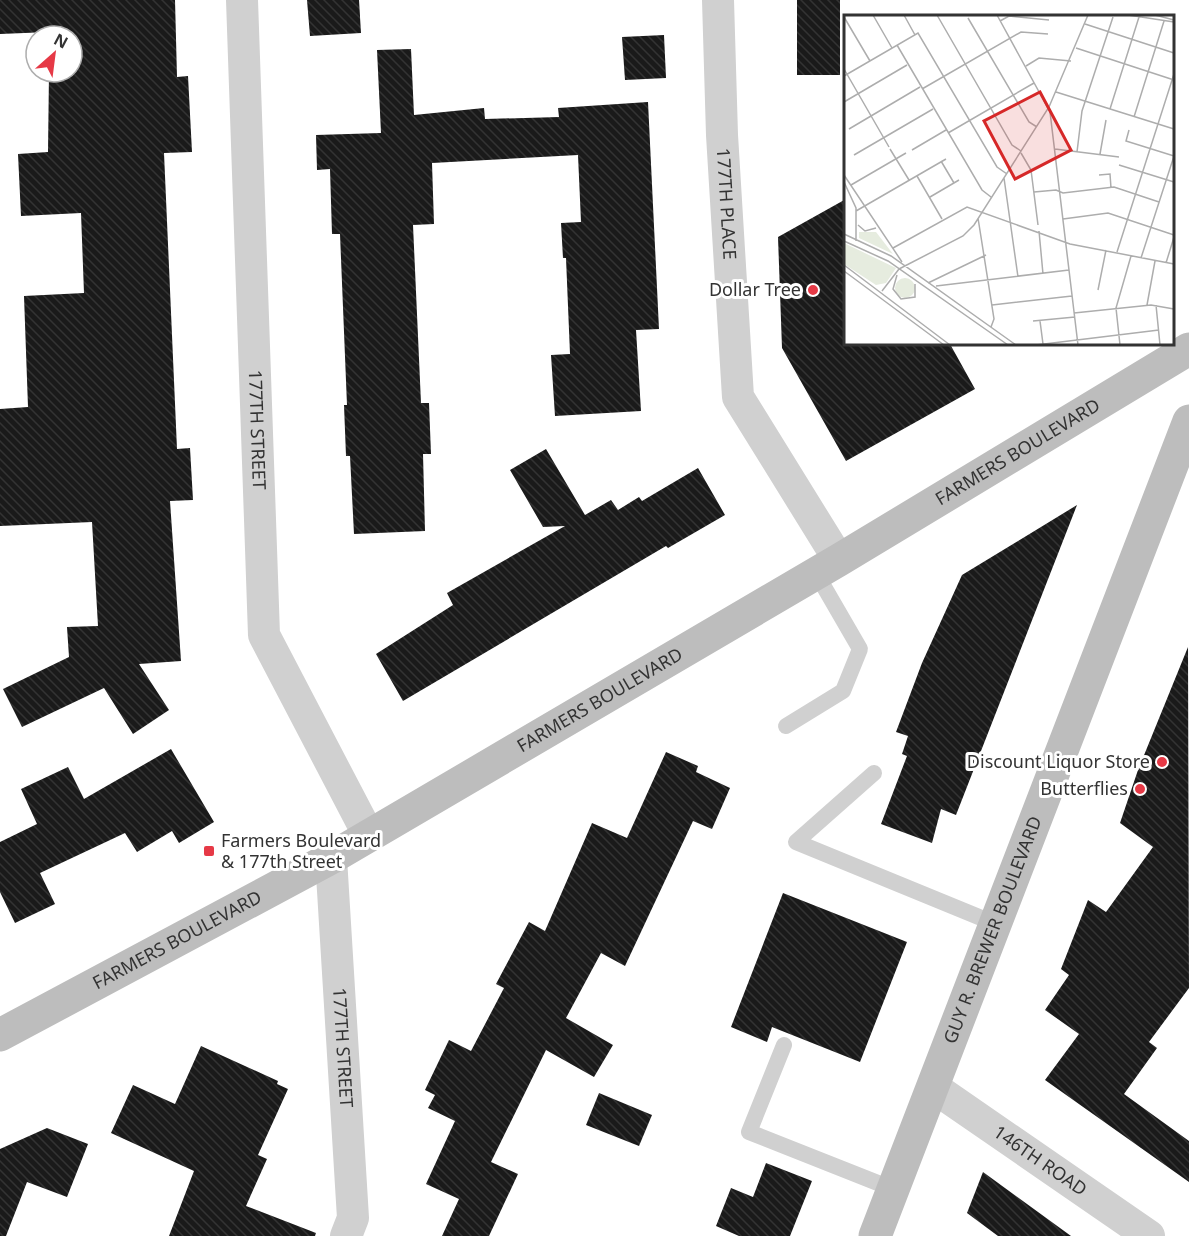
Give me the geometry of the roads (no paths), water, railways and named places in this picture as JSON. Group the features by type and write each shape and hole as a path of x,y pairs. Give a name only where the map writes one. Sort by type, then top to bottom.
{"main road":[{"name":"FARMERS BOULEVARD","path":"0,1035 331,858 368,834 827,566 1189,349"},
{"name":"GUY R. BREWER BOULEVARD","path":"874,1236 1189,421"}],"street":[{"name":"177TH STREET","path":"242,0 264,635 368,834"},
{"name":"177TH PLACE","path":"718,0 722,135 738,398 827,566"},
{"name":"177TH STREET","path":"331,858 353,1218 346,1236"},
{"name":"146TH ROAD","path":"933,1087 1149,1236"}],"lane":[{"path":"786,726 843,691 861,649 827,566"},
{"path":"874,773 796,842 996,924"},
{"path":"784,1045 748,1132 893,1190"}],"place":[{"name":"Dollar Tree","path":"813,290"},
{"name":"Discount Liquor Store","path":"1162,762"},
{"name":"Butterflies","path":"1140,789"},
{"name":"Farmers Boulevard & 177th Street","path":"209,851"}]}
